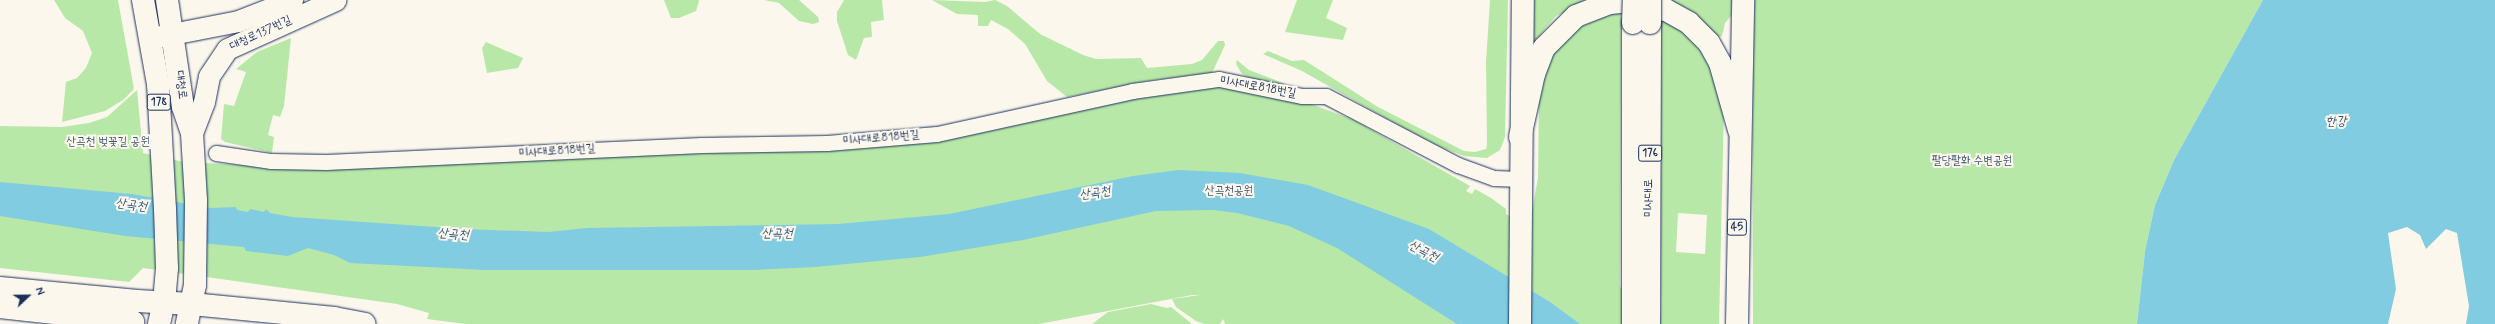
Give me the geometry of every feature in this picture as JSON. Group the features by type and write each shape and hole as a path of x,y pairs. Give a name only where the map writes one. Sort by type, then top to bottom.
{"main road":[{"name":"대청로","path":"143,0 158,84 166,268 164,302"},
{"name":"대청로","path":"167,0 183,107 192,133 195,264 189,314"},
{"name":"대청로137번길","path":"150,39 238,21 292,0"},
{"name":"대청로137번길","path":"192,133 204,102 209,76 227,49 335,0"},
{"path":"1520,137 1523,0"},
{"name":"미사대로","path":"1634,0 1642,23 1642,279 1649,324"},
{"name":"미사대로","path":"1642,23 1650,0"},
{"path":"1739,130 1743,0"},
{"name":"45","path":"1520,324 1520,137 1534,74 1544,48 1576,16 1610,3 1634,1 1666,10 1689,23 1708,43 1720,63 1739,130 1737,324"},
{"name":"미사대로","path":"1633,324 1642,279"},
{"path":"0,288 164,302 189,314 334,318 364,324"},
{"name":"178","path":"159,324 164,302"},
{"path":"0,307 133,322"}],"street":[{"name":"미사대로818번길","path":"216,153 271,161 326,162 702,145 827,143 937,134 1132,91 1218,79 1302,96 1326,96 1458,165 1494,178 1520,179"}],"green space":[{"path":"54,0 118,0 134,89 123,100 105,111 62,122 66,82 77,78 86,68 92,53 83,31 65,18"},
{"path":"664,0 699,1 696,11 679,18 671,18"},
{"path":"764,0 799,0 818,17 819,22 813,24 799,21 779,3"},
{"path":"844,0 882,0 884,20 871,22 872,37 864,38 856,60 848,55 837,21 837,12"},
{"path":"932,0 985,2 995,0 1007,6 1040,34 1083,55 1096,59 1141,58 1147,68 1192,64 1202,60 1218,41 1224,41 1225,45 1212,73 1154,80 1067,97 1047,81 1025,44 1008,29 991,20 988,26 978,26 978,15 957,14"},
{"path":"1297,0 1333,0 1326,18 1347,28 1343,40 1285,32"},
{"path":"1490,0 1508,0 1505,137 1500,150 1487,158 1464,156 1430,143 1302,71 1263,54 1268,51 1292,61 1304,60 1378,107 1464,151 1475,152 1486,149 1487,145 1486,62"},
{"path":"1530,0 1586,0 1556,16 1532,44"},
{"path":"1669,0 1732,0 1732,15 1725,23 1722,36 1718,37"},
{"name":"팔당팔화 수변공원","path":"1752,0 2263,0 2174,160 2155,205 2145,251 2137,324 1753,324"},
{"name":"산곡천공원","path":"1621,8 1620,287 1661,314 1660,14 1667,17 1708,54 1724,106 1719,324 1225,324 1223,319 1220,324 1204,324 1196,321 1176,307 1172,299 1200,295 1192,295 1039,324 466,324 427,319 429,313 397,304 143,268 129,282 0,268 0,126 62,127 89,123 107,117 137,90 143,153 184,162 268,166 846,149 927,141 1107,102 1229,85 1303,101 1354,120 1470,186 1466,191 1472,194 1475,189 1491,198 1506,209 1506,214 1529,227 1538,178 1539,90 1544,65 1568,30","holes":["1678,213 1707,215 1705,254 1676,252"]},
{"path":"291,38 284,106 280,117 273,115 268,135 274,137 272,153 225,142 221,139 224,104 234,106 246,72 236,69 257,52"},
{"path":"486,42 523,58 518,68 487,73 482,48"},
{"path":"1237,60 1249,70 1299,89 1253,80 1242,74 1236,64"},
{"path":"1151,304 1167,308 1171,307 1192,324 1092,324 1108,312"}],"water":[{"name":"한강","path":"2263,0 2495,0 2495,324 2466,324 2469,306 2457,233 2446,229 2426,249 2420,235 2407,227 2388,233 2396,289 2388,324 2137,324 2145,251 2155,205 2174,160"},
{"name":"산곡천","path":"1179,170 1240,173 1308,185 1429,229 1550,302 1580,324 1457,324 1337,248 1289,226 1237,213 1213,210 1156,211 1023,240 920,257 815,267 752,270 485,270 350,263 334,255 308,248 288,256 246,251 244,247 125,236 0,216 0,182 132,194 210,208 236,207 237,210 248,212 250,209 264,212 266,209 270,213 292,217 464,229 548,232 587,228 838,224 949,214 1133,176"}],"park label":[{"name":"산곡천 벚꽃길 공원","path":"108,143"}]}
